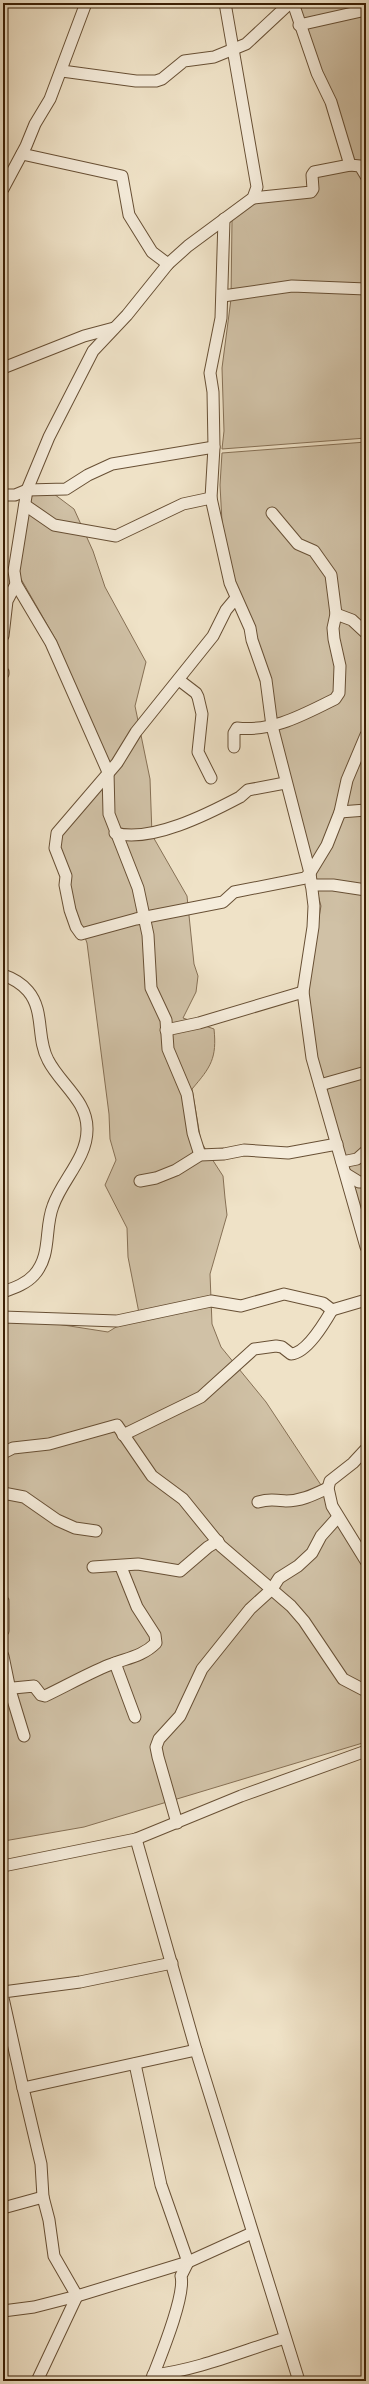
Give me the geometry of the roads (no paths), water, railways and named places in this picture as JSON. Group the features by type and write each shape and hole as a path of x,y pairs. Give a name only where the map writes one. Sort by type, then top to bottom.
{"street":[{"path":"3,189 22,154 62,71 86,3"},
{"path":"225,3 257,187 253,198"},
{"path":"62,71 136,81 156,81 162,79 184,61 214,57 233,50 252,40 291,3 331,102 350,165"},
{"path":"299,25 366,10"},
{"path":"22,154 122,176 129,215 152,252 168,264"},
{"path":"200,1155 193,1133 187,1094 168,1049 166,1020 151,988 145,918 138,888 115,833 109,814 108,772 51,643 16,584 14,571 27,490 49,437 93,351 168,264 253,198 310,192 313,189 312,175 314,172 350,165 360,166 366,176"},
{"path":"224,219 223,296 221,318 210,373 213,392 214,448 211,498 226,566 236,598 250,628 252,640 266,680 272,726 285,783 310,873 314,906 313,927 303,992 312,1058 366,1247"},
{"path":"223,296 292,286 366,289"},
{"path":"3,368 84,336 114,327"},
{"path":"3,495 15,495 27,490 66,489 88,475 112,464 214,448"},
{"path":"25,505 54,525 116,536 183,504 211,498"},
{"path":"234,747 234,733 237,728 248,729 272,726 288,721 337,696 340,666 333,628 336,614 334,584 326,565 314,551 298,544 272,513"},
{"path":"3,636 7,602 16,584"},
{"path":"236,598 226,610 213,636 136,732 117,763 55,837 55,848 66,876 65,885 70,910 76,927 81,934 145,918 223,902 234,892 297,879 310,873 327,845 340,812 347,780 364,751 366,735"},
{"path":"336,614 352,620 366,633"},
{"path":"179,680 196,693 198,697 202,714 198,752 211,778"},
{"path":"115,833 128,837 180,826 240,797 248,790 285,783"},
{"path":"340,812 366,810"},
{"path":"311,885 333,885 366,890"},
{"path":"3,975 11,978 28,992 39,1012 41,1037 47,1058 56,1074 73,1093 84,1111 88,1129 86,1146 58,1192 50,1214 44,1259 34,1275 20,1286 3,1292"},
{"path":"166,1030 303,992"},
{"path":"320,1085 366,1072"},
{"path":"140,1180 156,1178 176,1170 200,1155 224,1154 244,1150 288,1153 337,1144"},
{"path":"342,1162 357,1159 366,1151"},
{"path":"346,1174 360,1182 366,1182"},
{"path":"3,1318 117,1321 194,1303 211,1301 241,1306 284,1294 323,1303 332,1310"},
{"path":"123,1435 201,1397 221,1382 233,1366 254,1349 276,1346 282,1347 292,1354 299,1351 320,1329 332,1310 366,1300"},
{"path":"3,1453 13,1448 49,1444 117,1425 152,1476 183,1499 218,1541 304,1620 343,1679 366,1692"},
{"path":"366,1449 353,1463 330,1481 328,1488 328,1495 338,1517 366,1561"},
{"path":"258,1502 268,1499 286,1501 304,1498 328,1488"},
{"path":"3,1493 24,1498 57,1520 75,1528 96,1531"},
{"path":"177,1823 156,1747 159,1739 180,1716 202,1670 250,1609 272,1589 279,1578 298,1566 312,1553 321,1536 338,1517"},
{"path":"93,1568 120,1567 138,1564 180,1571 218,1541"},
{"path":"7,1690 34,1686 41,1695 44,1696 115,1663 143,1653 156,1643 152,1628 137,1607 120,1567"},
{"path":"3,1601 3,1631"},
{"path":"3,1656 7,1690 24,1736"},
{"path":"115,1663 135,1717"},
{"path":"3,1866 136,1839 241,1796 366,1751"},
{"path":"136,1839 196,2050 299,2381"},
{"path":"3,1992 80,1982 172,1963"},
{"path":"3,1998 41,2164 43,2197 49,2220 54,2256 77,2296"},
{"path":"23,2088 196,2050"},
{"path":"135,2064 161,2185 188,2262 181,2276 182,2290 152,2378"},
{"path":"3,2208 43,2197"},
{"path":"3,2311 34,2307 77,2296 188,2262 252,2233"},
{"path":"37,2381 77,2296"},
{"path":"152,2378 203,2364 285,2338"}]}
